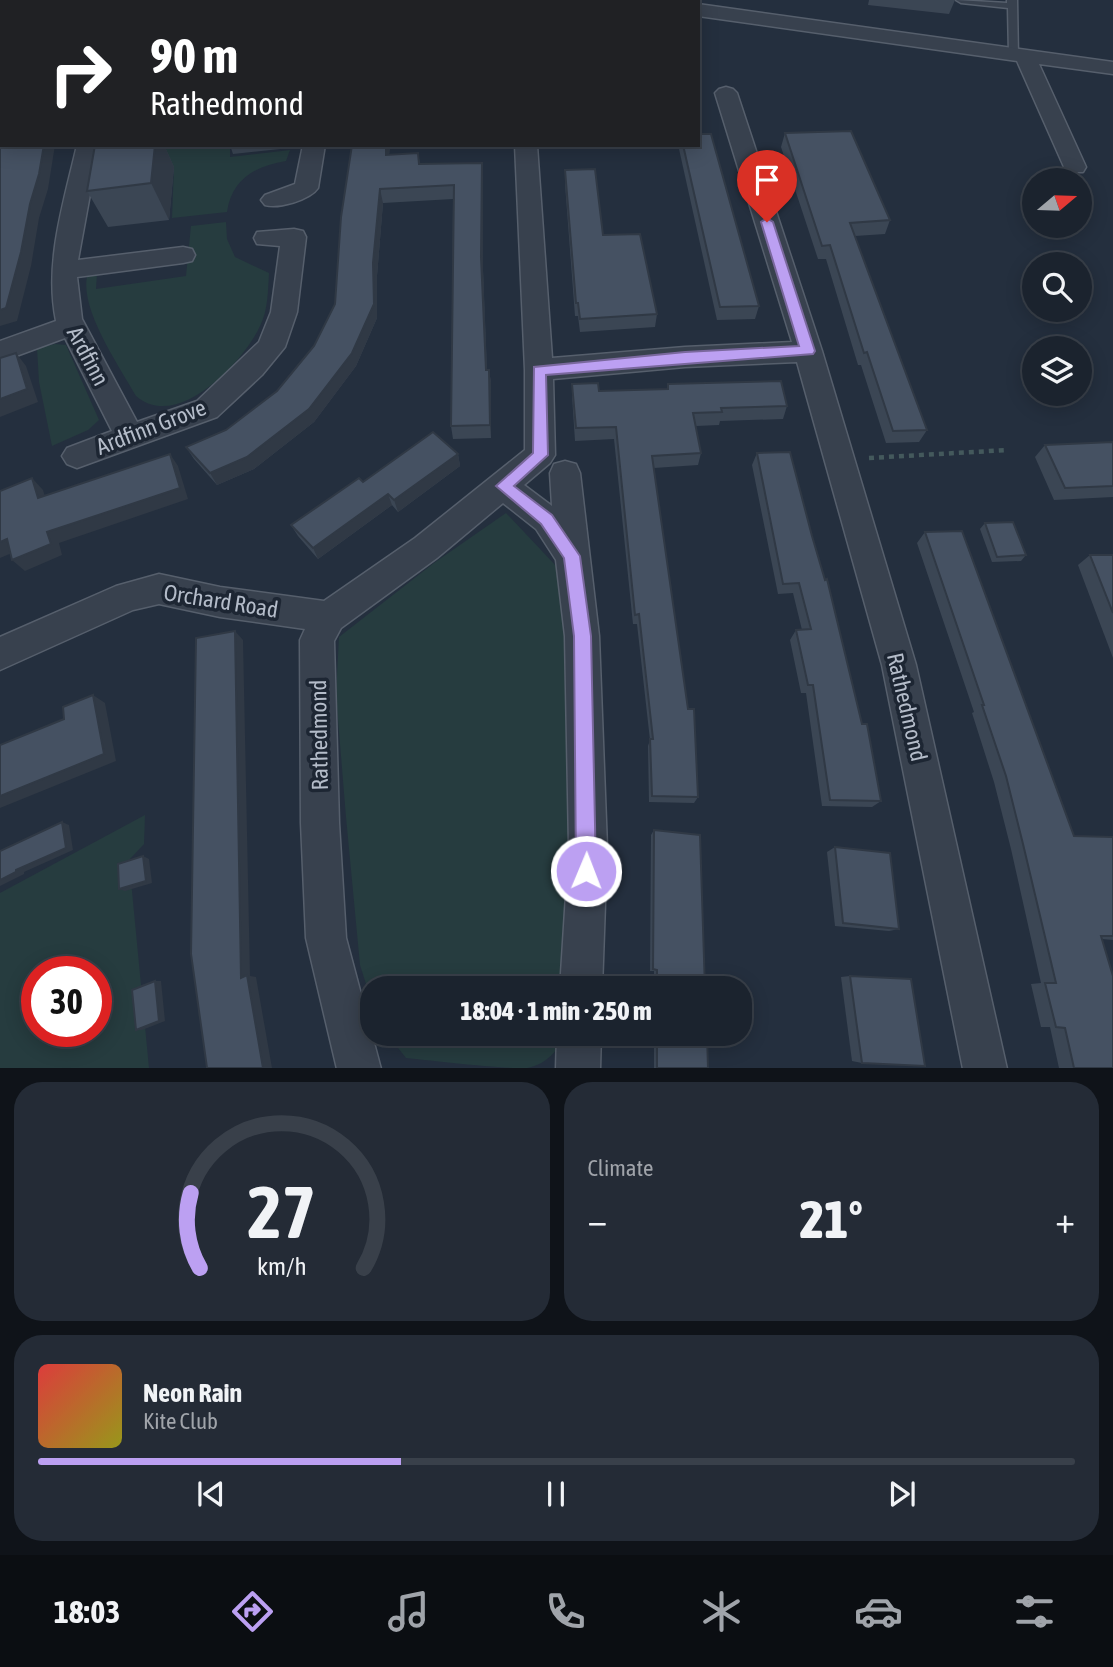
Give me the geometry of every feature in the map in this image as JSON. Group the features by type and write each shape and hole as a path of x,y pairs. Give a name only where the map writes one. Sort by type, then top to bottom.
{"street":[{"path":"700,10 1113,68"},
{"path":"1020,56 1075,167"},
{"name":"Rathedmond","path":"726,93 808,351 899,665 985,1068"},
{"name":"Ardfinn","path":"88,147 66,270 64,304 72,325 130,437"},
{"path":"273,200 306,188 314,147"},
{"path":"330,617 426,548 540,455 539,370 526,147"},
{"name":"Ardfinn Grove","path":"77,456 207,409 271,347 284,312 294,237 266,238"},
{"path":"66,270 183,255"},
{"path":"0,352 72,325"},
{"path":"539,370 685,357 808,351"},
{"path":"565,473 582,636 587,834 582,976"},
{"path":"503,486 547,520 572,556"},
{"name":"Orchard Road","path":"0,654 128,596 159,589 220,602 330,617"},
{"name":"Rathedmond","path":"330,617 317,640 320,823 326,938 359,1068"},
{"path":"578,1068 579,1046"}],"lane":[{"path":"961,0 1012,3 1020,56"}],"path":[{"path":"839,460 1007,450"}],"green space":[{"path":"164,147 230,147 230,157 290,150 286,161 264,166 247,176 234,191 227,212 172,218 174,167"},
{"path":"226,222 227,239 235,257 269,273 263,320 239,358 207,388 189,399 170,405 152,405 136,396 102,336 89,302 86,287 88,273 97,273 96,289 186,276 191,226"},
{"path":"55,344 66,345 99,420 88,430 52,446 39,382 37,348"},
{"path":"506,513 557,567 565,595 572,856 568,976 363,976 360,965 336,695 339,637 434,563"},
{"path":"145,815 144,844 129,860 149,1068 0,1068 0,893"},
{"path":"396,1046 560,1046 540,1064 527,1068 406,1058"}],"building":[{"path":"851,131 890,220 850,223 927,430 893,431 867,352 864,353 830,245 822,246 785,133"},
{"path":"700,134 711,134 759,306 720,307 683,147 700,147"},
{"path":"44,147 21,252 6,308 0,310 0,148"},
{"path":"95,147 155,147 151,183 87,191"},
{"path":"352,147 386,147 386,155 418,153 419,164 482,163 481,257 490,425 451,426 454,185 380,189 373,263 374,304 352,353 309,409 247,457 210,473 186,447 226,430 277,391 314,346 335,304 341,217"},
{"path":"595,169 603,235 640,234 657,314 580,319 576,303 565,170"},
{"path":"16,353 27,389 0,399 0,358"},
{"path":"781,381 787,406 721,408 722,412 693,413 701,453 652,456 688,709 694,709 698,797 652,796 650,739 653,739 639,614 635,615 616,427 576,428 572,384 598,383 599,391 668,389 668,384"},
{"path":"433,432 458,454 394,500 388,494 313,548 291,525 359,478 363,482"},
{"path":"1113,442 1113,486 1065,488 1045,445"},
{"path":"790,452 812,536 825,580 827,579 862,724 867,724 881,801 830,800 813,685 808,685 796,630 811,629 799,583 783,584 757,453"},
{"path":"170,454 180,488 47,532 51,544 12,560 7,539 0,542 0,491 32,478 38,498"},
{"path":"1013,522 1026,555 997,557 985,523"},
{"path":"962,531 1074,836 1113,837 1113,936 1101,936 1113,976 1113,1068 1074,1068 1065,1028 1056,1027 1045,983 1056,983 1006,776 925,532"},
{"path":"1090,555 1113,555 1113,613"},
{"path":"235,631 241,978 247,975 263,1068 207,1068 191,954 196,638"},
{"path":"93,695 104,754 0,796 0,745 64,719 63,707"},
{"path":"62,822 66,848 0,880 0,851"},
{"path":"654,830 700,835 705,976 657,976 657,970 653,969"},
{"path":"835,847 890,853 899,929 843,923"},
{"path":"143,856 146,881 119,889 118,864"},
{"path":"850,976 911,979 925,1066 862,1063"},
{"path":"155,981 159,1021 136,1030 132,990"},
{"path":"657,1046 707,1046 708,1068 657,1068"}],"route":[{"path":"586,871 582,636 572,556 547,520 503,486 540,455 539,370 685,357 808,351 767,222"}]}
